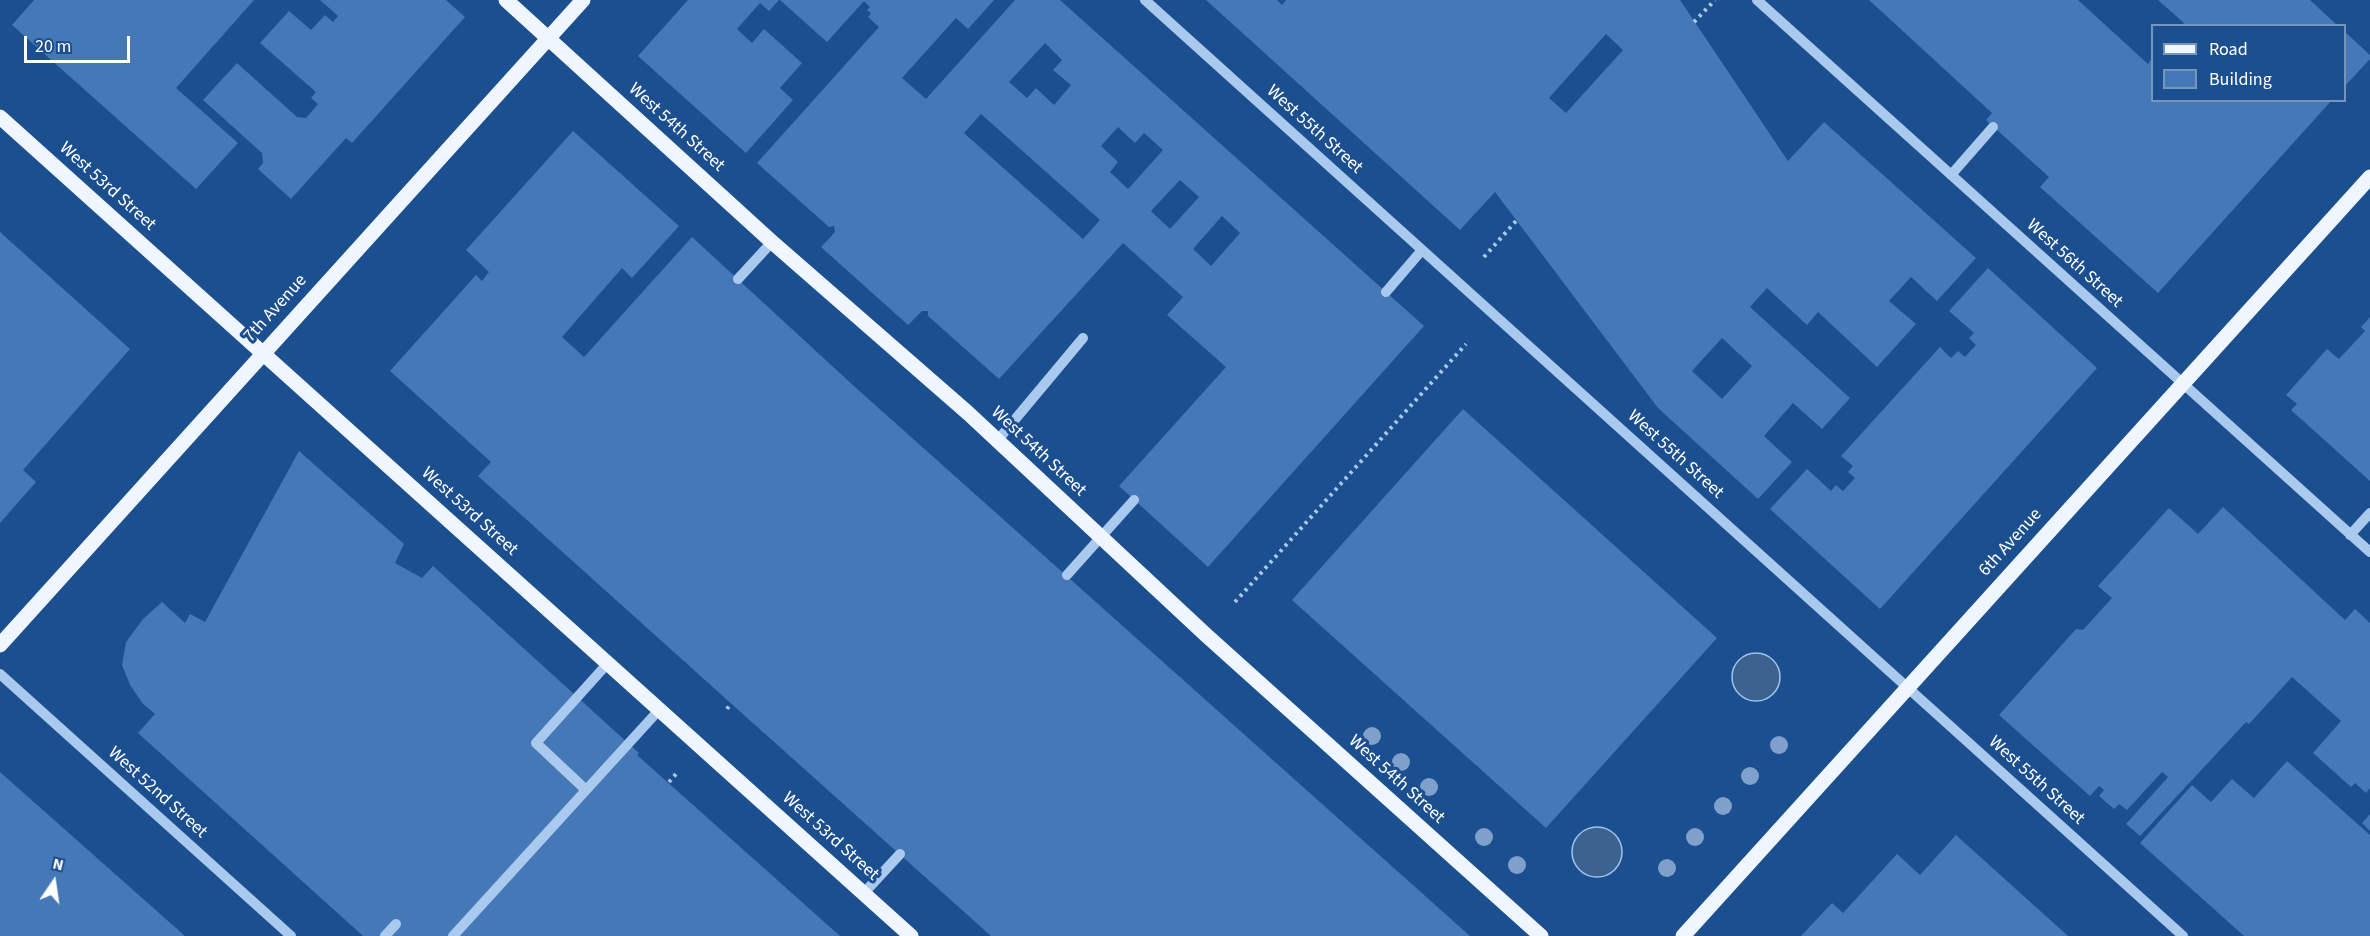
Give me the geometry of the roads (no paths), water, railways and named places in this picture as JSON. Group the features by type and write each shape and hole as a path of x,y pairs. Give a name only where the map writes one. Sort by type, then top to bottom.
{"main road":[{"name":"West 54th Street","path":"506,0 772,242 997,441 1540,936"},
{"name":"7th Avenue","path":"0,645 583,0"},
{"name":"West 53rd Street","path":"0,117 911,936"},
{"name":"6th Avenue","path":"1683,936 2370,177"}],"street":[{"name":"West 55th Street","path":"1145,0 2182,936"},
{"name":"West 56th Street","path":"1757,0 2370,552"},
{"path":"1950,175 1993,127"},
{"path":"738,279 772,242"},
{"path":"1386,292 1422,250"},
{"path":"997,441 1083,338"},
{"path":"1067,575 1134,500"},
{"path":"2350,535 2370,513"},
{"path":"586,790 536,743 608,663"},
{"name":"West 52nd Street","path":"0,674 291,936"},
{"path":"453,936 659,710"},
{"path":"863,894 900,854"},
{"path":"385,936 396,924"}],"water":[{"path":"1751,653 1761,653 1773,660 1780,672 1780,682 1773,694 1761,701 1751,701 1736,690 1732,682 1732,672 1743,657"},
{"path":"1597,827 1611,831 1618,838 1622,852 1618,866 1611,873 1597,877 1583,873 1576,866 1572,852 1576,838 1583,831"}]}
